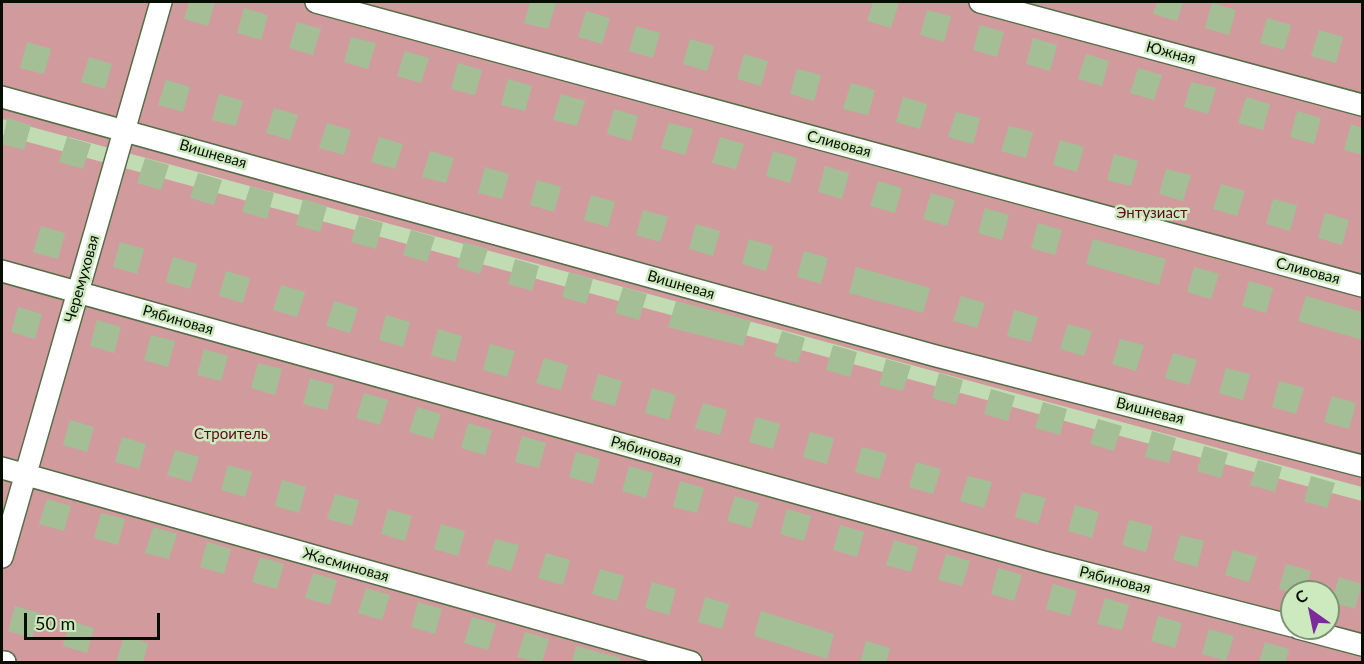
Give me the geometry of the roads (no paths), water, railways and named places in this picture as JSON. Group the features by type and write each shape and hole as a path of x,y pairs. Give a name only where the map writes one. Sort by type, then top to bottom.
{"street":[{"name":"Черемуховая","path":"2,556 161,2"},
{"name":"Сливовая","path":"316,2 1362,286"},
{"name":"Южная","path":"980,2 1362,105"},
{"name":"Вишневая","path":"2,96 936,356 1362,466"},
{"name":"Рябиновая","path":"2,271 1044,562 1280,623"},
{"name":"Жасминовая","path":"2,468 691,663"},
{"path":"1340,639 1362,645"}],"park label":[{"name":"Энтузиаст","path":"1152,213"},
{"name":"Строитель","path":"231,434"}]}
